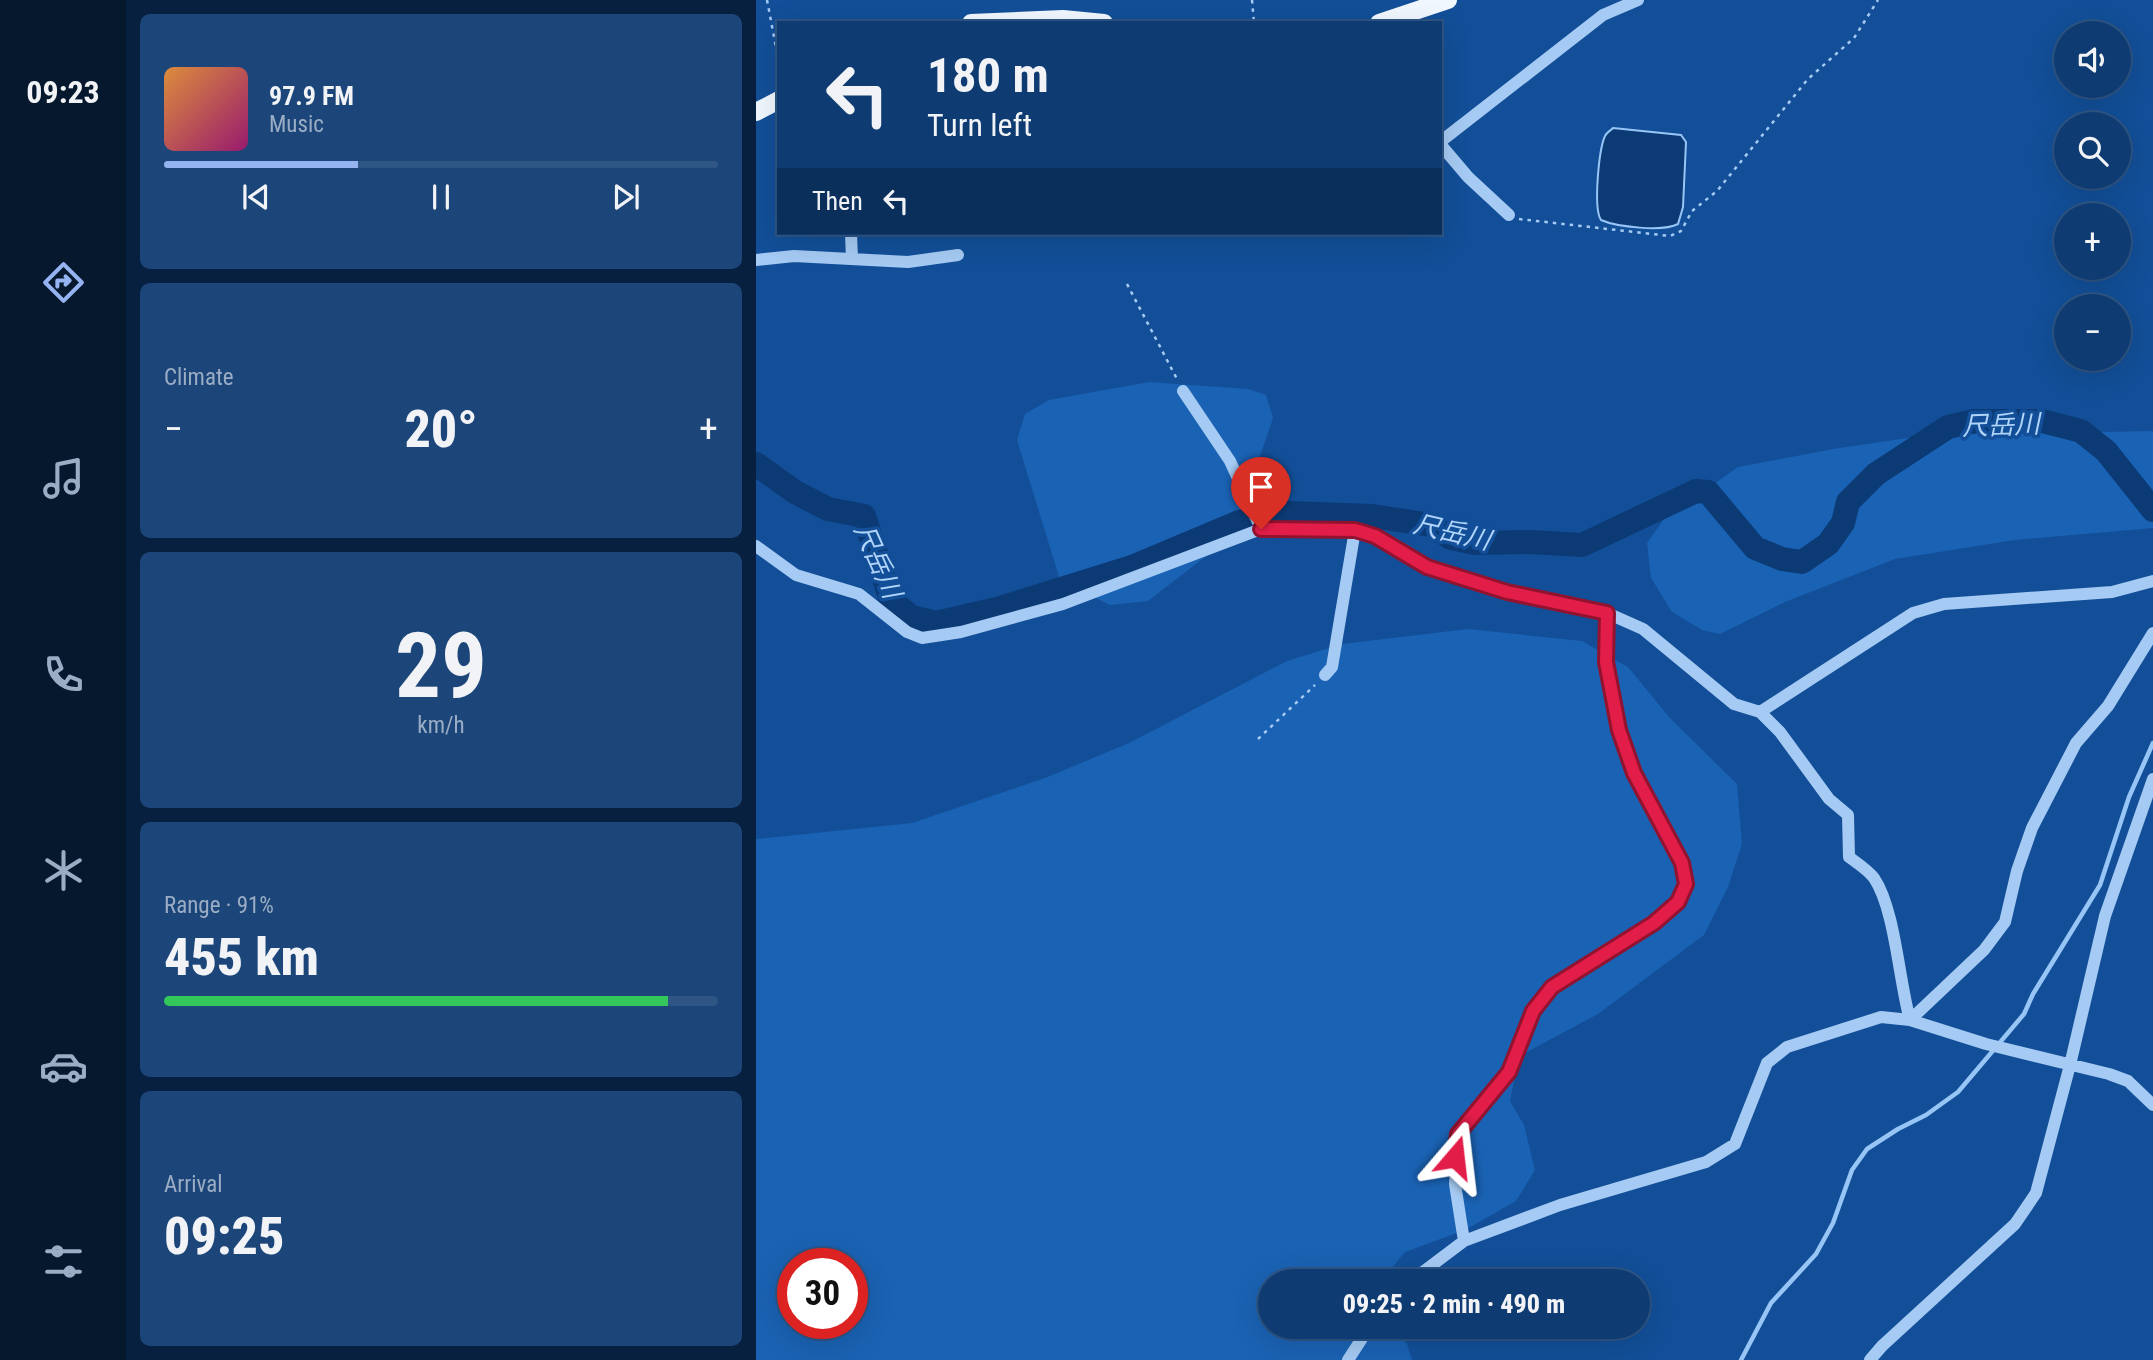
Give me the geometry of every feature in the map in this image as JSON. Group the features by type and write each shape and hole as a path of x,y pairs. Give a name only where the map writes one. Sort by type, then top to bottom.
{"main road":[{"path":"1392,21 1411,18 1448,0"},
{"path":"1017,21 1084,21"},
{"path":"756,112 777,101"}],"street":[{"path":"1442,141 1603,15 1638,0"},
{"path":"1442,145 1468,177 1509,215"},
{"path":"851,235 852,259"},
{"path":"756,260 793,256 908,262 958,255"},
{"path":"1186,394 1230,461 1261,529"},
{"path":"756,547 796,575 859,594 907,632 922,638 961,632 1063,604 1261,529 1355,530 1375,536 1427,567 1507,592 1607,613 1643,629 1734,704 1759,712 1780,732 1829,799 1849,815 1849,856 1873,876 1886,904 1910,1020"},
{"path":"1329,671 1355,530"},
{"path":"1759,712 1913,613 1944,604 2112,592 2153,580"},
{"path":"1464,1241 1455,1184 1458,1134 1509,1072 1533,1011 1552,987 1654,923 1678,902 1686,884 1682,863 1634,773 1619,730 1606,662 1607,613"},
{"path":"1910,1020 1984,950 2005,922 2017,871 2032,828 2076,743 2108,706 2153,633"},
{"path":"1870,1360 2015,1224 2036,1193 2105,916 2153,779"},
{"path":"1427,1269 1464,1241 1560,1205 1706,1162 1735,1144 1767,1063 1787,1047 1881,1017 1910,1020 1986,1044 2128,1081 2153,1105"},
{"path":"1348,1360 1362,1339"}],"path":[{"path":"767,0 777,52"},
{"path":"1252,0 1254,21"},
{"path":"1509,215 1528,221 1562,222 1670,236 1681,231 1692,211 1717,191 1808,79 1854,38 1878,0"},
{"path":"1127,284 1186,394"},
{"path":"1258,739 1329,671"}],"shaded area":[{"path":"1613,128 1681,135 1686,142 1683,207 1678,224 1662,228 1640,228 1601,220 1597,204 1599,165 1605,136"},
{"path":"1149,382 1248,389 1266,395 1273,418 1243,507 1214,550 1148,601 1110,605 1060,580 1017,440 1025,414 1049,400"},
{"path":"2153,431 2153,528 2015,540 1895,559 1785,602 1720,634 1702,630 1672,612 1651,578 1647,543 1664,519 1738,467 1928,435"},
{"path":"1468,629 1582,641 1628,667 1669,717 1737,784 1742,844 1728,887 1704,935 1598,1014 1523,1054 1510,1101 1524,1125 1535,1170 1516,1201 1465,1230 1405,1252 1391,1269 1258,1269 1258,1339 1403,1339 1412,1360 756,1360 756,839 912,823 1045,778 1129,743 1287,661 1342,644"}],"waterway":[{"name":"尺岳川","path":"756,464 795,492 828,509 864,516 891,600 911,617 936,623 997,609 1132,567 1239,522 1287,513 1372,516 1431,525 1451,538 1475,543 1582,545 1696,491 1708,492 1755,548 1782,559 1802,562 1828,544 1843,523 1848,502 1876,474 1948,427 1974,421 2042,421 2081,431 2106,451 2153,510"},
{"path":"1741,1360 1771,1303 1816,1254 1833,1223 1852,1170 1867,1149 1926,1115 1958,1092 2024,1014 2033,994 2100,885 2129,797 2153,743"}],"route":[{"path":"1261,529 1355,530 1375,536 1427,567 1507,592 1607,613 1606,662 1619,730 1634,773 1682,863 1686,884 1678,902 1654,923 1552,987 1533,1011 1509,1072 1458,1134 1455,1157"}]}
